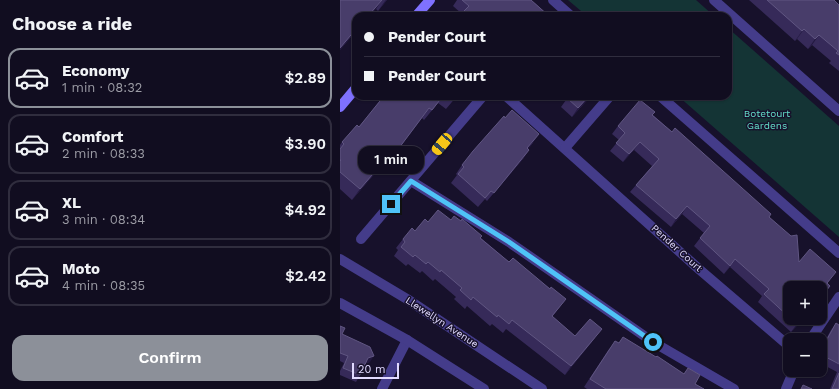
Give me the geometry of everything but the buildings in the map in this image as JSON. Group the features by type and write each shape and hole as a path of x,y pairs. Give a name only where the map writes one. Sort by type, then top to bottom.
{"main road":[{"path":"420,12 430,0"},
{"path":"340,107 352,93"}],"street":[{"path":"554,0 567,12"},
{"path":"714,0 727,12"},
{"path":"732,16 839,112"},
{"path":"361,239 480,100"},
{"name":"Pender Court","path":"511,100 700,270 783,341"},
{"path":"565,148 607,100"},
{"path":"665,100 839,253"},
{"path":"411,181 509,242 653,342 734,389"},
{"name":"Llewellyn Avenue","path":"340,259 407,299 542,389"},
{"path":"815,333 839,296"},
{"path":"340,303 407,340 484,389"},
{"path":"382,389 407,340"},
{"path":"786,389 791,377"}],"green space":[{"path":"568,0 696,0 710,12 582,12"},
{"name":"Botetourt Gardens","path":"732,32 839,126 839,237 683,100 732,100"}],"route":[{"path":"391,204 411,181 509,242 653,342"}]}
